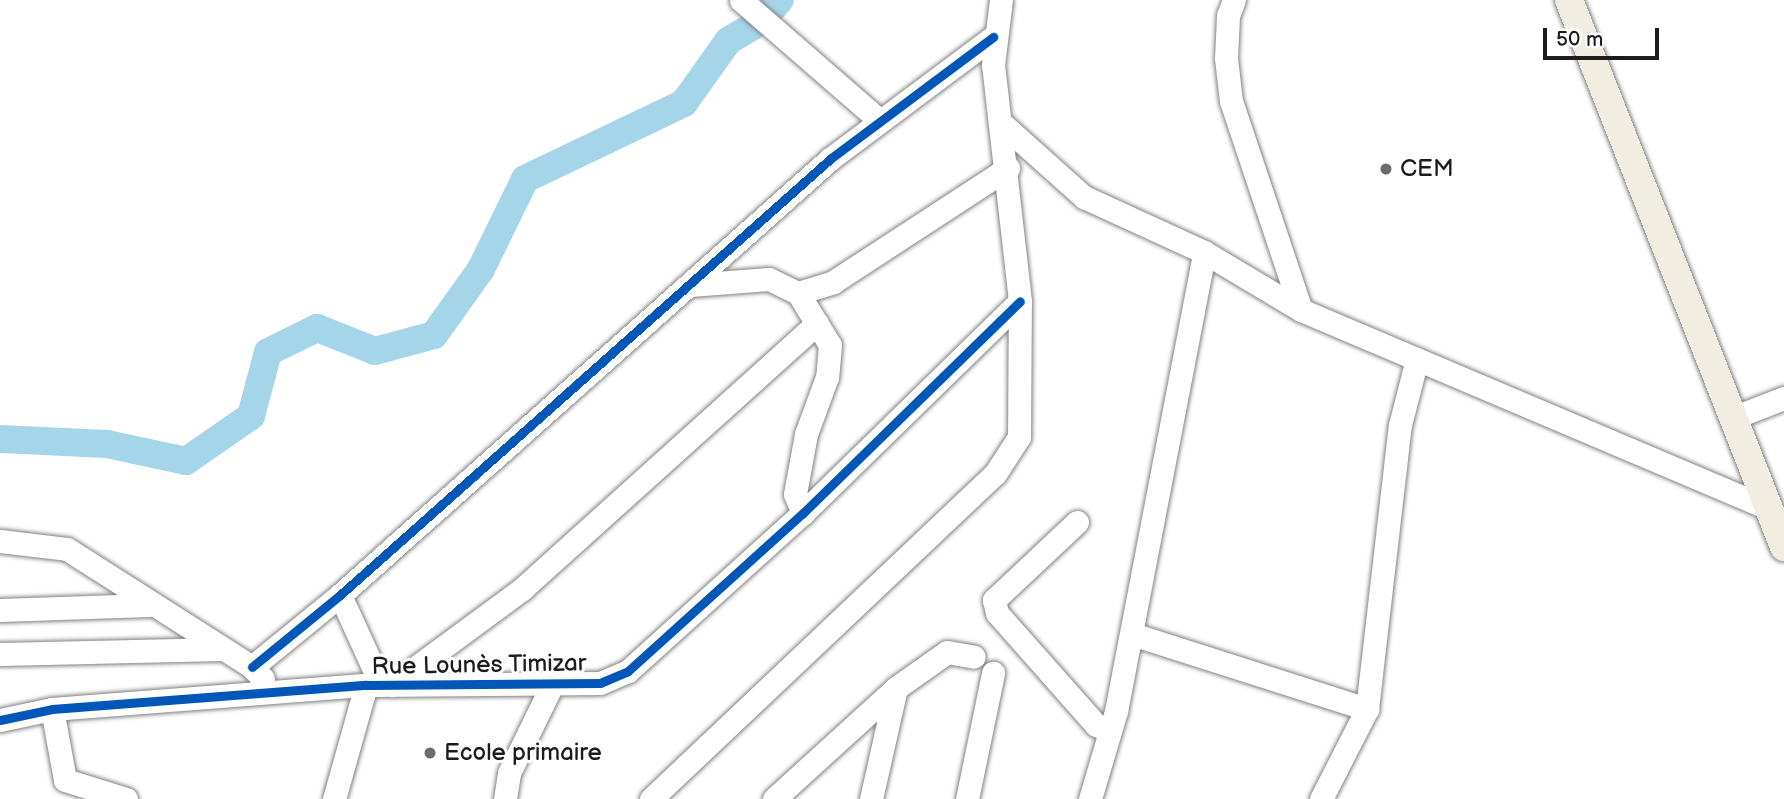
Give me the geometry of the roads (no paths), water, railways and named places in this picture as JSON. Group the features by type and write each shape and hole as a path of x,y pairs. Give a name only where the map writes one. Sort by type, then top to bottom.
{"main road":[{"path":"1569,0 1784,547"}],"street":[{"path":"741,0 879,120"},
{"path":"651,799 995,474 1019,437 1020,301 1008,168 999,122 993,37 1000,0"},
{"path":"1234,0 1228,16 1226,58 1231,101 1301,310"},
{"path":"253,667 340,595 523,428 879,120 993,37"},
{"path":"999,122 1084,197 1203,252 1301,310 1768,508"},
{"path":"798,293 833,282 1008,168"},
{"path":"1090,799 1110,731 1132,634 1203,252"},
{"path":"690,285 769,279 798,293 830,345 827,377 806,434 795,494 803,513"},
{"name":"Rue Lounès Timizar","path":"0,720 52,709 274,691 380,685 551,687 600,683 628,671 803,513 1020,301"},
{"path":"334,799 380,685 522,589 817,323"},
{"path":"1321,799 1367,709 1400,425 1418,359"},
{"path":"1735,417 1784,398"},
{"path":"1077,522 995,600 997,613 1096,725 1110,731"},
{"path":"0,541 67,549 149,605 253,667 274,691"},
{"path":"340,595 380,685"},
{"path":"0,610 149,605"},
{"path":"1132,634 1367,709"},
{"path":"0,654 223,649"},
{"path":"774,799 896,688 947,652 974,657"},
{"path":"967,799 993,673"},
{"path":"505,799 509,773 551,687"},
{"path":"871,799 896,688"},
{"path":"52,709 65,780 126,799"}],"waterway":[{"path":"0,439 107,444 186,461 251,416 268,352 317,328 375,351 434,335 481,269 525,179 684,103 728,41 761,21 780,0"}],"place":[{"name":"CEM","path":"1386,169"},
{"name":"Ecole primaire","path":"430,753"}]}
